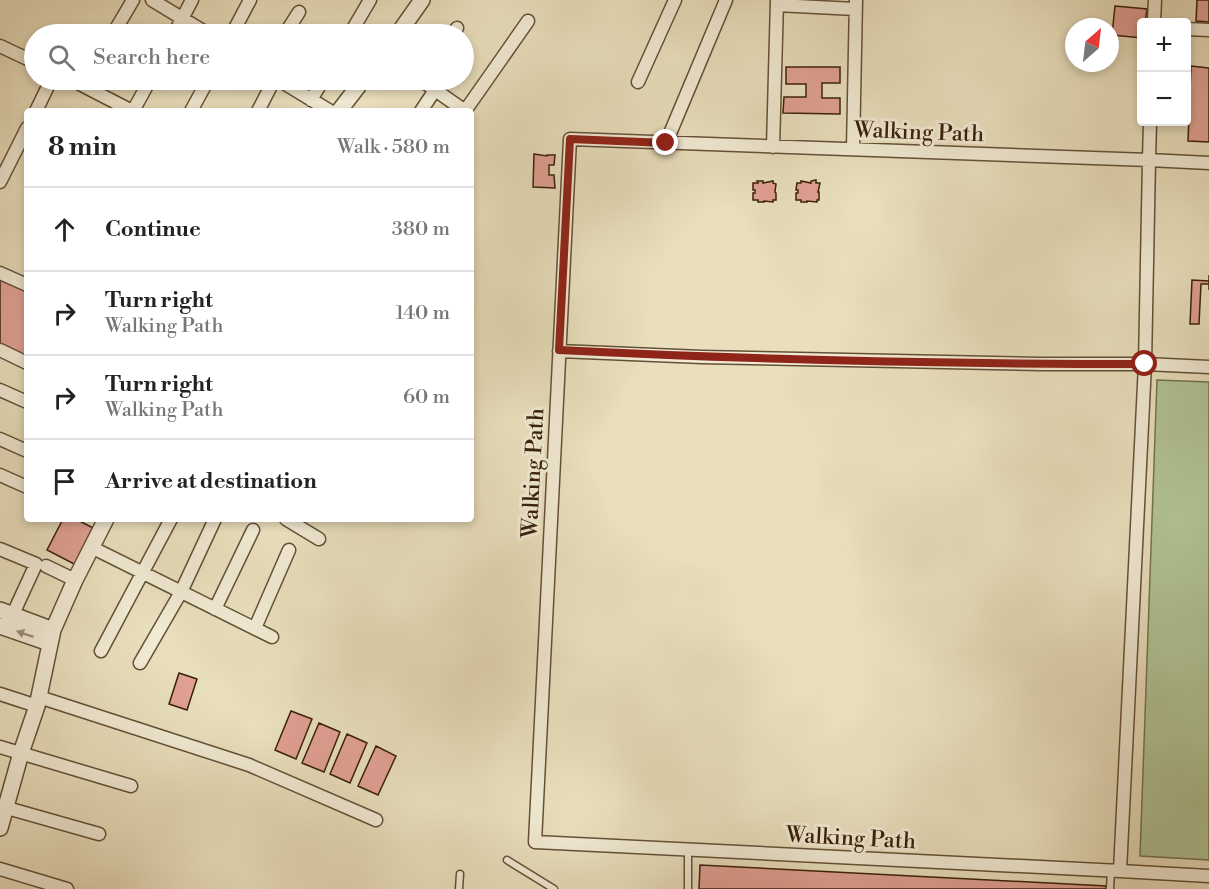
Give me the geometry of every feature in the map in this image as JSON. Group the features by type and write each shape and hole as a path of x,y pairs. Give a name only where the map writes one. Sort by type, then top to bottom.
{"street":[{"path":"119,24 133,0"},
{"path":"152,0 192,24"},
{"path":"179,24 192,0"},
{"path":"237,24 250,0"},
{"path":"356,24 370,0"},
{"path":"405,24 422,0"},
{"path":"638,82 675,0"},
{"path":"666,143 726,0"},
{"path":"1154,18 1155,0"},
{"path":"773,147 777,2 856,4 853,149"},
{"path":"291,24 298,12"},
{"path":"467,108 528,21"},
{"path":"1191,29 1209,30"},
{"path":"0,46 24,57"},
{"path":"37,108 46,90"},
{"path":"96,90 125,108"},
{"path":"129,108 143,90"},
{"path":"193,108 202,90"},
{"path":"260,108 271,90"},
{"path":"294,90 325,108"},
{"path":"311,100 317,90"},
{"path":"341,108 355,90"},
{"path":"423,108 435,90 461,108"},
{"path":"1115,871 1145,364 1150,126"},
{"path":"0,182 24,134"},
{"name":"Walking Path","path":"1209,164 570,139 535,842 1209,876"},
{"path":"0,273 24,284"},
{"path":"0,350 24,358"},
{"path":"559,350 702,357 1209,367"},
{"path":"0,390 24,401"},
{"path":"0,439 24,450"},
{"path":"0,475 24,486"},
{"path":"0,828 3,807 38,702 51,636 75,580 104,522"},
{"path":"101,651 169,522"},
{"path":"140,663 181,592 214,522"},
{"path":"291,522 320,539"},
{"path":"215,609 254,530"},
{"path":"91,547 272,637"},
{"path":"0,549 36,564 6,612 51,636"},
{"path":"255,628 289,550"},
{"path":"46,566 75,580"},
{"path":"0,626 51,636"},
{"path":"0,694 38,702 249,765 376,820"},
{"path":"0,747 131,786"},
{"path":"3,807 99,834"},
{"path":"0,869 67,889"}],"lane":[{"path":"688,850 688,889"},
{"path":"507,860 554,889"},
{"path":"1110,889 1115,871"},
{"path":"459,889 460,874"}],"green space":[{"path":"1157,380 1209,382 1209,860 1140,856"}],"building":[{"path":"1197,0 1209,0 1209,22 1196,21"},
{"path":"1115,6 1147,9 1146,18 1137,18 1137,38 1119,36 1119,18 1114,18"},
{"path":"1191,66 1209,68 1209,142 1188,141 1189,126 1191,126"},
{"path":"786,67 840,67 840,83 822,83 822,98 840,98 840,114 783,113 784,97 806,97 806,84 786,84"},
{"path":"534,154 555,155 554,165 549,165 549,175 554,175 555,188 533,187"},
{"path":"816,180 816,183 820,183 817,202 796,200 797,183 801,181 811,183"},
{"path":"757,181 763,181 763,183 773,181 776,184 776,200 758,202 758,200 753,200 755,190 753,190 753,183 758,183"},
{"path":"0,268 24,280 24,364 0,352"},
{"path":"1192,280 1209,281 1209,284 1201,284 1199,324 1190,324"},
{"path":"61,522 82,522 97,530 78,566 47,550"},
{"path":"179,673 197,679 187,710 169,704"},
{"path":"291,711 312,719 296,759 275,750"},
{"path":"319,723 340,732 324,772 302,763"},
{"path":"347,734 367,743 350,783 330,774"},
{"path":"376,746 396,756 378,795 358,786"},
{"path":"700,865 1106,886 1106,889 699,889"}],"route":[{"path":"666,143 570,139 559,350 702,357 1145,364"}]}
